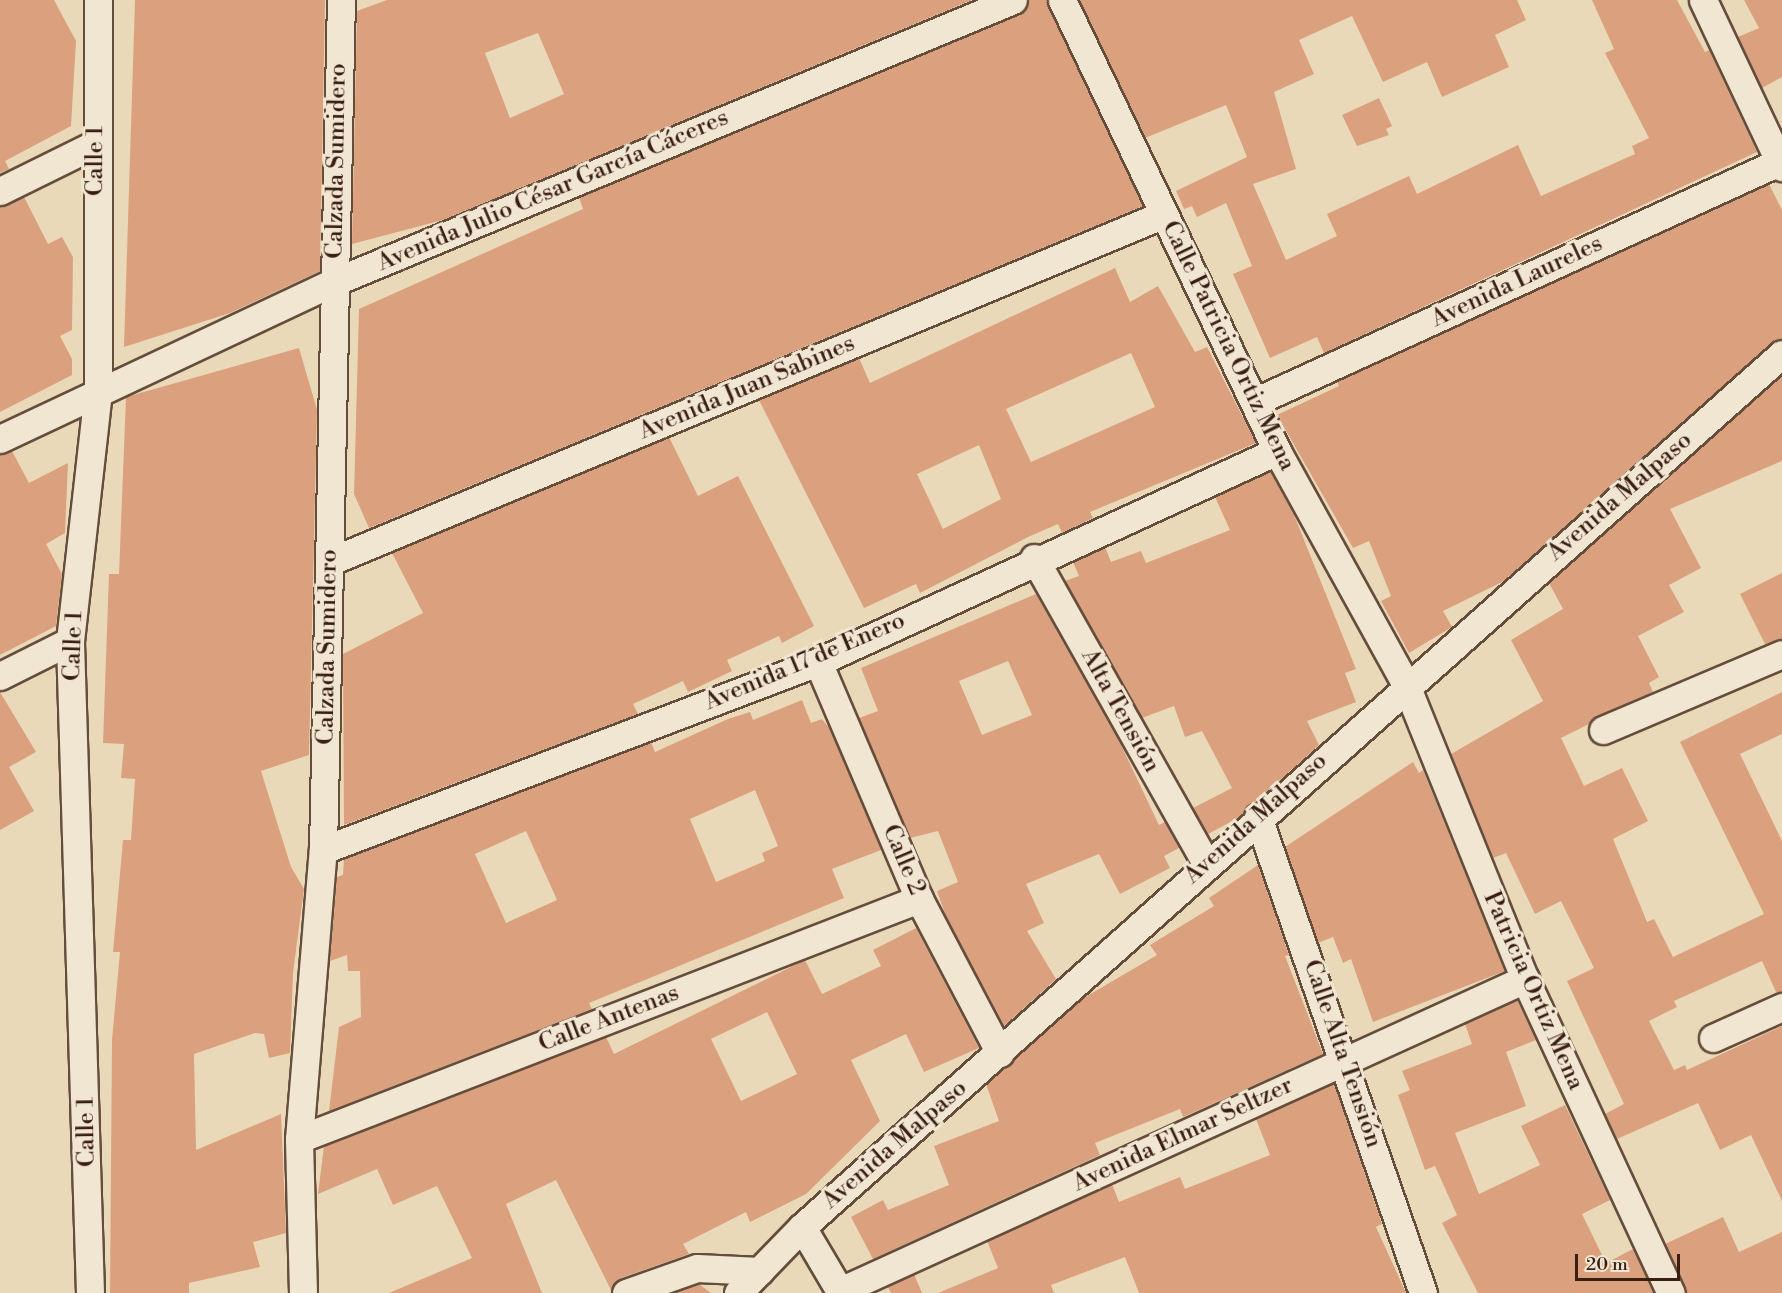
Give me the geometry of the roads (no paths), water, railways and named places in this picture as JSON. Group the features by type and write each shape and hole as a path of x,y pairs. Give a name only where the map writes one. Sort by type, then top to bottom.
{"street":[{"name":"Calle 1","path":"90,1293 70,641 98,390 95,144 98,0"},
{"name":"Calzada Sumidero","path":"303,1293 299,1139 323,850 331,561 334,282 341,0"},
{"name":"Avenida Julio César García Cáceres","path":"0,439 98,390 334,282 1012,0"},
{"name":"Calle Patricia Ortiz Mena","path":"1062,0 1277,451 1406,685"},
{"path":"1703,0 1781,164"},
{"path":"0,191 95,144"},
{"name":"Avenida Laureles","path":"1254,402 1781,164"},
{"name":"Avenida Juan Sabines","path":"331,561 1164,214"},
{"name":"Avenida Malpaso","path":"738,1293 801,1227 999,1053 1206,863 1406,685 1782,354"},
{"name":"Avenida 17 de Enero","path":"323,850 818,662 1034,558 1277,451"},
{"name":"Alta Tensión","path":"1034,558 1206,863"},
{"path":"0,676 70,641"},
{"path":"1602,730 1782,654"},
{"name":"Calle 2","path":"818,662 919,899 999,1053"},
{"name":"Patricia Ortiz Mena","path":"1406,685 1525,979 1671,1293"},
{"name":"Calle Alta Tensión","path":"1258,817 1346,1060 1423,1293"},
{"name":"Calle Antenas","path":"299,1139 919,899"},
{"name":"Avenida Elmar Seltzer","path":"841,1292 1525,979"},
{"path":"1713,1038 1782,1007"},
{"path":"801,1227 841,1292"},
{"path":"626,1293 697,1268 760,1271"}]}
